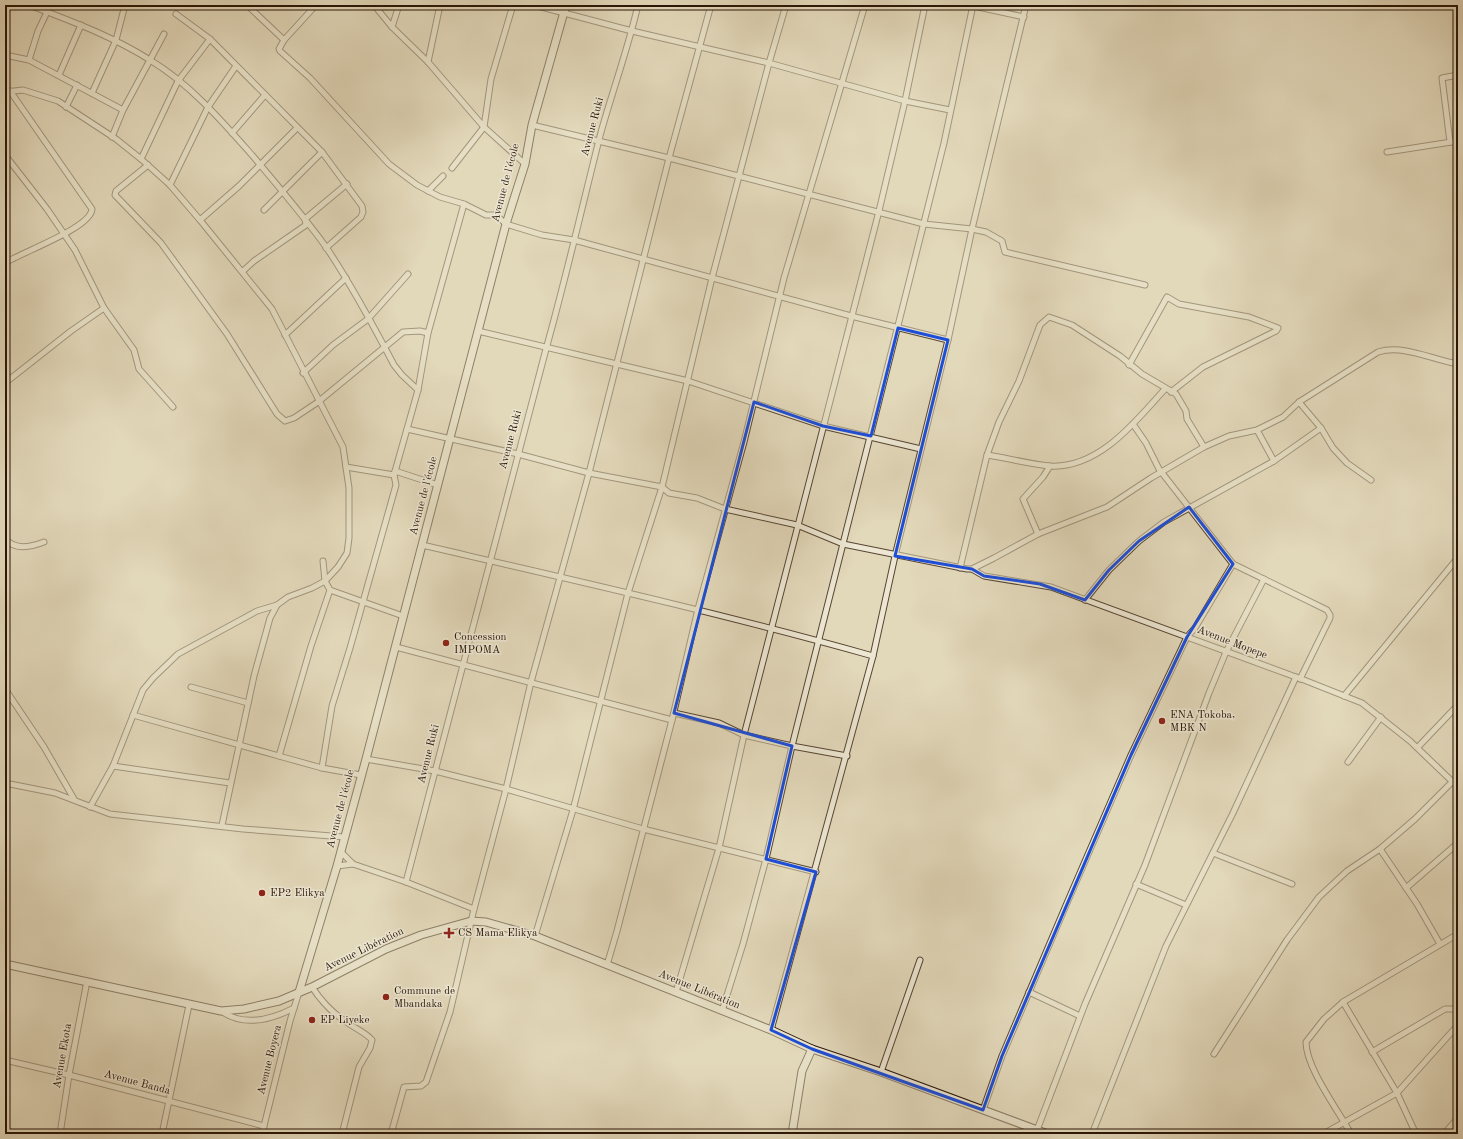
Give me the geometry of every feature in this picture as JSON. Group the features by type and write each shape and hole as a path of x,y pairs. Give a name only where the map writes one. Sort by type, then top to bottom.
{"street":[{"path":"5,16 9,5"},
{"path":"29,5 116,40 151,60 208,107 232,132 305,219 346,278 368,319 402,376 418,390"},
{"path":"92,93 116,40 125,5"},
{"path":"247,5 284,40"},
{"path":"316,5 284,40 279,49 280,51 310,78 389,164 428,191 440,197 464,204 486,215 496,215 506,224 542,235 574,240 851,316 948,340"},
{"path":"374,5 392,27 428,62 484,127 525,164"},
{"path":"392,27 399,5"},
{"path":"428,62 440,5"},
{"path":"452,168 484,127 491,79 513,5"},
{"path":"534,5 632,31 769,63 905,101 950,110"},
{"name":"Avenue de l'école","path":"299,992 341,852 506,224 525,164 532,125 566,5"},
{"name":"Avenue Ruki","path":"406,882 462,665 563,290 574,240 613,89 632,31 638,5"},
{"path":"391,1134 404,1087 421,1086 426,1082 450,1012 471,921 506,789 531,682 589,473 669,158 711,5"},
{"path":"535,936 573,810 628,593 662,487 712,278 769,63 786,5"},
{"path":"606,966 618,931 674,713 698,609 754,402 780,296 865,5"},
{"path":"676,992 719,848 744,735 878,212 905,101 925,5"},
{"path":"722,1011 743,944 766,859 792,746 924,224 944,143 972,5 1024,17"},
{"path":"771,1030 816,872 873,656 895,556 948,340 972,228 1026,5"},
{"path":"28,60 38,31 47,12"},
{"path":"176,14 210,39 322,152 362,206 363,212 361,217 326,248"},
{"path":"59,75 81,25"},
{"path":"112,137 123,110 164,34"},
{"path":"140,158 178,81 210,39"},
{"path":"5,54 28,60 123,110"},
{"path":"170,186 208,107 236,66"},
{"path":"1450,142 1442,78 1458,75"},
{"path":"66,107 77,85"},
{"path":"5,263 76,228 89,216 92,209 8,92 23,90 39,93 58,101 112,137 140,158 170,186 200,220 272,309 303,373 343,448 349,494 349,538 347,553 338,567 325,581 312,588 288,597 278,605 270,618 238,744 222,825"},
{"path":"232,132 265,95"},
{"path":"532,125 669,158 924,224 972,228 986,232 1002,241 1005,252 1145,284"},
{"path":"200,220 239,186 297,128"},
{"path":"1387,152 1458,141"},
{"path":"264,210 322,152"},
{"path":"5,155 64,234 92,283 104,308 134,350 139,369 173,407"},
{"path":"148,165 116,191 116,197 161,243 228,334 280,418 285,421 294,418 318,402 403,332 420,331 428,333"},
{"path":"428,191 443,176"},
{"path":"305,219 347,184"},
{"path":"322,768 332,706 396,485 395,473 418,390 428,333 464,204"},
{"path":"243,272 254,261 306,225 305,219"},
{"path":"303,373 334,345 368,319 408,274"},
{"path":"285,335 346,278"},
{"path":"1129,365 1167,297 1178,304 1249,317 1278,328 1276,331 1203,367 1170,392"},
{"path":"5,382 71,331 104,308"},
{"path":"960,568 987,455 999,422 1019,381 1041,322 1049,317 1072,325 1120,356 1129,365 1165,389 1176,394 1186,411 1187,419 1204,447"},
{"path":"478,331 546,349 688,381 823,426 921,449"},
{"path":"407,429 450,440 518,454 589,473 662,487 669,493 697,498 725,509 797,525 843,544 895,556 972,569 1038,534 1108,507 1162,471 1204,447 1229,436 1257,430 1283,417 1299,402 1364,360 1388,349 1458,364"},
{"path":"987,455 1050,466 1069,464 1091,457 1133,424 1165,389"},
{"path":"1299,402 1321,428 1333,448 1347,463 1372,480"},
{"path":"1092,1134 1166,946 1298,678 1330,618 1330,614 1327,610 1233,564 1162,471 1133,424"},
{"path":"1085,600 1109,570 1139,541 1164,522 1226,489 1274,461 1321,428"},
{"path":"1257,430 1274,461"},
{"path":"1038,534 1023,499 1043,477 1050,466"},
{"path":"346,467 395,473 438,485"},
{"path":"5,538 13,546 20,547 33,546 44,542"},
{"path":"422,545 698,609 873,656"},
{"path":"1344,696 1456,560"},
{"path":"323,561 325,581 330,590 403,616"},
{"path":"983,1110 1002,1056 1131,756 1187,637 1195,628 1233,564"},
{"name":"Avenue Mopepe","path":"972,569 984,576 1040,584 1298,678 1362,703 1418,747 1458,787"},
{"path":"1036,1130 1080,1016 1136,884 1187,754 1209,692 1226,652 1264,579"},
{"path":"279,756 302,675 330,590"},
{"path":"90,807 113,766 143,690 153,678 178,654 257,611 278,605"},
{"path":"396,647 672,720"},
{"path":"191,687 248,703"},
{"path":"5,689 44,747 74,799"},
{"path":"1418,747 1458,705"},
{"path":"674,713 719,723 744,735 847,756"},
{"path":"133,715 322,768 361,775"},
{"path":"1348,762 1381,717"},
{"path":"366,759 435,771 506,789 573,810 643,829 816,872"},
{"path":"113,766 230,783"},
{"path":"1214,1054 1304,915 1319,897 1347,871 1380,849 1415,819 1452,782"},
{"path":"5,783 30,787 74,799 90,807 110,814 222,825 243,829 344,837"},
{"path":"1406,888 1458,843"},
{"path":"1380,849 1440,944"},
{"path":"341,852 353,864"},
{"path":"1213,853 1292,884"},
{"path":"337,866 353,864 406,882 474,909"},
{"path":"1136,884 1186,905"},
{"name":"Avenue Libération","path":"5,964 221,1012 262,1005 299,992 312,987 386,949 442,928 471,921 501,925 535,936 606,966 676,992 771,1030 812,1049 880,1072 1048,1134"},
{"path":"1351,1134 1320,1083 1306,1048 1306,1042 1324,1019 1343,1002 1458,934"},
{"path":"880,1072 920,960"},
{"name":"Avenue Ekota","path":"60,1134 68,1075 87,981"},
{"path":"312,987 327,1008 338,1017 367,1034 372,1040 370,1048 359,1067 342,1134"},
{"name":"Avenue Boyera","path":"262,1134 299,992"},
{"path":"1029,992 1080,1016"},
{"path":"1343,1002 1396,1093 1416,1134"},
{"path":"162,1134 189,1005"},
{"path":"221,1012 234,1019 255,1021 280,1015 294,1008"},
{"path":"1372,1052 1445,1009 1458,1009"},
{"path":"1323,1134 1396,1093 1458,1025"},
{"path":"792,1134 802,1071 812,1049"},
{"name":"Avenue Banda","path":"5,1060 264,1126"},
{"path":"1444,1134 1458,1118"}],"highlighted area":[{"path":"898,328 948,340 895,556 972,569 984,576 1040,584 1085,600 1109,570 1139,541 1189,507 1233,564 1187,637 1131,755 1002,1056 983,1110 812,1049 771,1030 816,872 766,859 792,746 674,713 754,402 823,426 871,436"}],"place":[{"name":"Concession IMPOMA","path":"446,643"},
{"name":"ENA Tokoba, MBK N","path":"1162,721"},
{"name":"EP2 Elikya","path":"262,893"},
{"name":"CS Mama Elikya","path":"449,933"},
{"name":"Commune de Mbandaka","path":"386,997"},
{"name":"EP Liyeke","path":"312,1020"}]}
